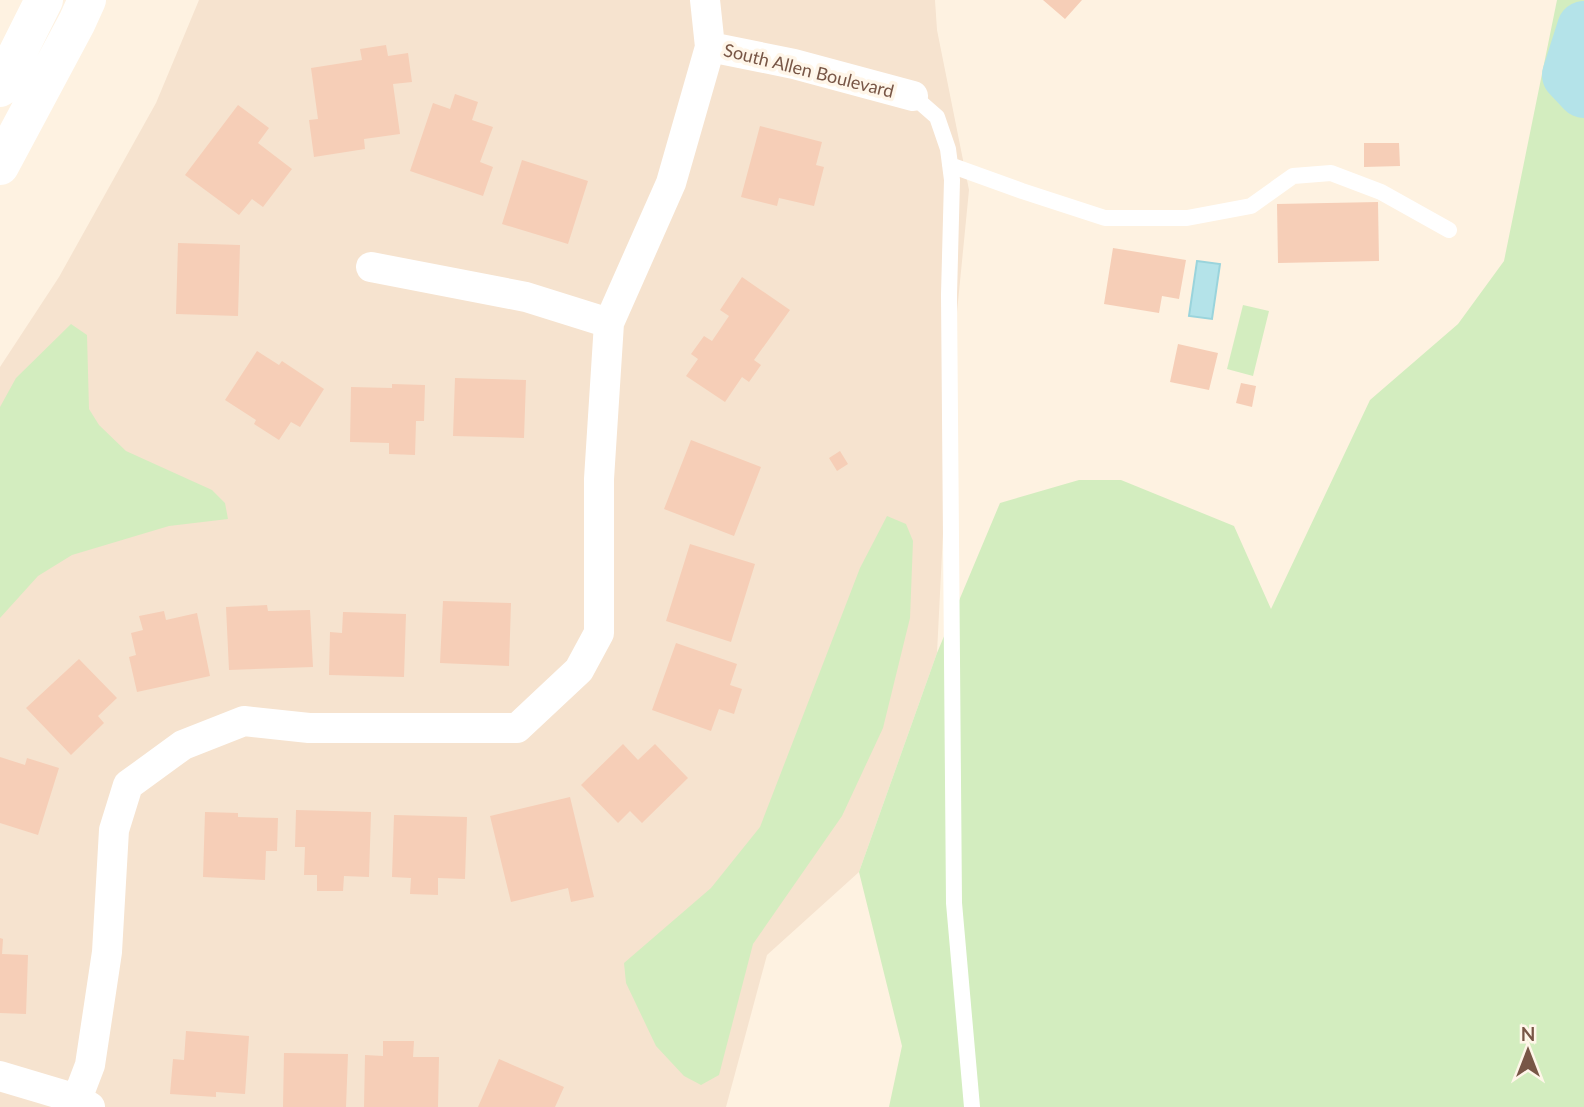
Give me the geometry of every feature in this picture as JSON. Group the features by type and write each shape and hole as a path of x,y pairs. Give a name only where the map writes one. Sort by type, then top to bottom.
{"main road":[{"path":"0,88 44,0"},
{"path":"0,166 87,0"}],"street":[{"name":"South Allen Boulevard","path":"705,0 710,47 794,64 913,96"},
{"path":"0,1076 83,1103 107,952 114,830 128,785 183,745 244,721 309,728 517,728 579,670 599,633 599,479 609,323 671,183 710,47"},
{"path":"372,267 526,297 609,323"}],"lane":[{"path":"913,96 937,117 948,149 952,180 949,295 954,902 972,1107"},
{"path":"950,165 1105,218 1187,218 1251,206 1293,176 1331,173 1381,192 1449,230"}],"shaded area":[{"path":"199,0 935,0 937,30 969,190 951,373 937,653 859,872 767,955 726,1107 0,1107 0,367 59,277 156,103"}],"green space":[{"path":"1557,0 1584,0 1584,1107 889,1107 902,1046 859,872 937,653 1000,503 1079,480 1121,480 1234,526 1271,609 1370,400 1458,324 1504,261"},
{"path":"1243,305 1269,311 1253,376 1227,369"},
{"path":"71,324 87,335 89,409 99,425 126,451 212,490 225,503 228,519 169,526 72,555 38,576 0,618 0,407 16,378"},
{"path":"887,516 906,524 913,541 910,618 883,728 842,816 753,944 719,1075 701,1085 684,1076 656,1046 626,983 624,963 711,888 760,827 860,568"}],"water":[{"path":"1197,261 1220,264 1212,319 1189,316"}],"building":[{"path":"1043,0 1082,0 1065,19"},
{"path":"386,45 388,56 408,53 412,82 393,84 400,134 364,139 365,149 314,157 309,120 318,119 311,68 362,60 360,49"},
{"path":"455,94 478,102 472,120 493,127 480,162 493,167 483,196 410,171 433,103 450,109"},
{"path":"238,105 269,128 258,143 292,169 263,207 252,199 239,215 185,175"},
{"path":"760,126 822,142 816,165 824,167 814,206 779,198 777,206 741,197"},
{"path":"1364,143 1399,143 1400,166 1364,167"},
{"path":"522,160 588,181 568,244 502,224"},
{"path":"1378,202 1379,261 1278,263 1277,204"},
{"path":"178,243 240,245 238,316 176,314"},
{"path":"1113,248 1186,260 1179,299 1162,296 1159,313 1104,304"},
{"path":"742,277 790,310 754,360 761,365 749,382 742,377 725,402 686,376 698,359 691,354 704,336 712,341 729,316 720,310"},
{"path":"1178,344 1218,353 1209,390 1170,382"},
{"path":"257,351 279,365 282,361 324,389 300,427 291,422 279,440 254,424 256,420 225,400"},
{"path":"455,378 526,380 524,438 453,436"},
{"path":"1241,383 1256,386 1252,407 1236,403"},
{"path":"392,384 425,385 424,421 416,421 415,455 389,454 389,443 350,442 351,387 392,388"},
{"path":"691,440 761,467 734,536 664,509"},
{"path":"840,451 848,464 837,471 829,458"},
{"path":"690,544 755,564 731,642 666,621"},
{"path":"443,601 511,603 509,666 440,663"},
{"path":"267,605 268,611 310,610 313,667 229,670 226,607"},
{"path":"164,611 166,620 197,613 210,676 137,692 129,657 136,655 131,633 143,630 139,616"},
{"path":"343,612 406,614 404,677 329,675 330,632 342,633"},
{"path":"676,643 737,664 730,685 742,689 734,714 719,709 711,731 652,710"},
{"path":"79,659 117,698 98,716 104,723 71,755 26,708"},
{"path":"623,744 638,760 655,744 688,778 642,823 630,811 618,823 581,785"},
{"path":"0,757 25,765 27,758 59,768 38,835 0,823"},
{"path":"570,797 594,897 571,902 568,888 511,902 490,816"},
{"path":"296,810 371,812 369,877 344,876 343,891 317,891 317,875 304,875 305,847 295,847"},
{"path":"205,812 238,813 238,817 278,818 277,851 266,851 265,880 203,877"},
{"path":"394,815 467,817 465,879 438,878 438,895 410,894 411,878 392,877"},
{"path":"0,938 3,939 2,954 28,955 26,1014 0,1013"},
{"path":"186,1031 249,1036 245,1094 216,1092 216,1097 170,1094 173,1059 184,1060"},
{"path":"383,1041 414,1041 413,1057 439,1057 438,1107 364,1107 365,1055 383,1056"},
{"path":"284,1053 348,1054 346,1107 283,1107"},
{"path":"499,1059 564,1087 555,1107 478,1107"}],"waterway":[{"path":"1584,28 1569,75 1584,91"}]}
